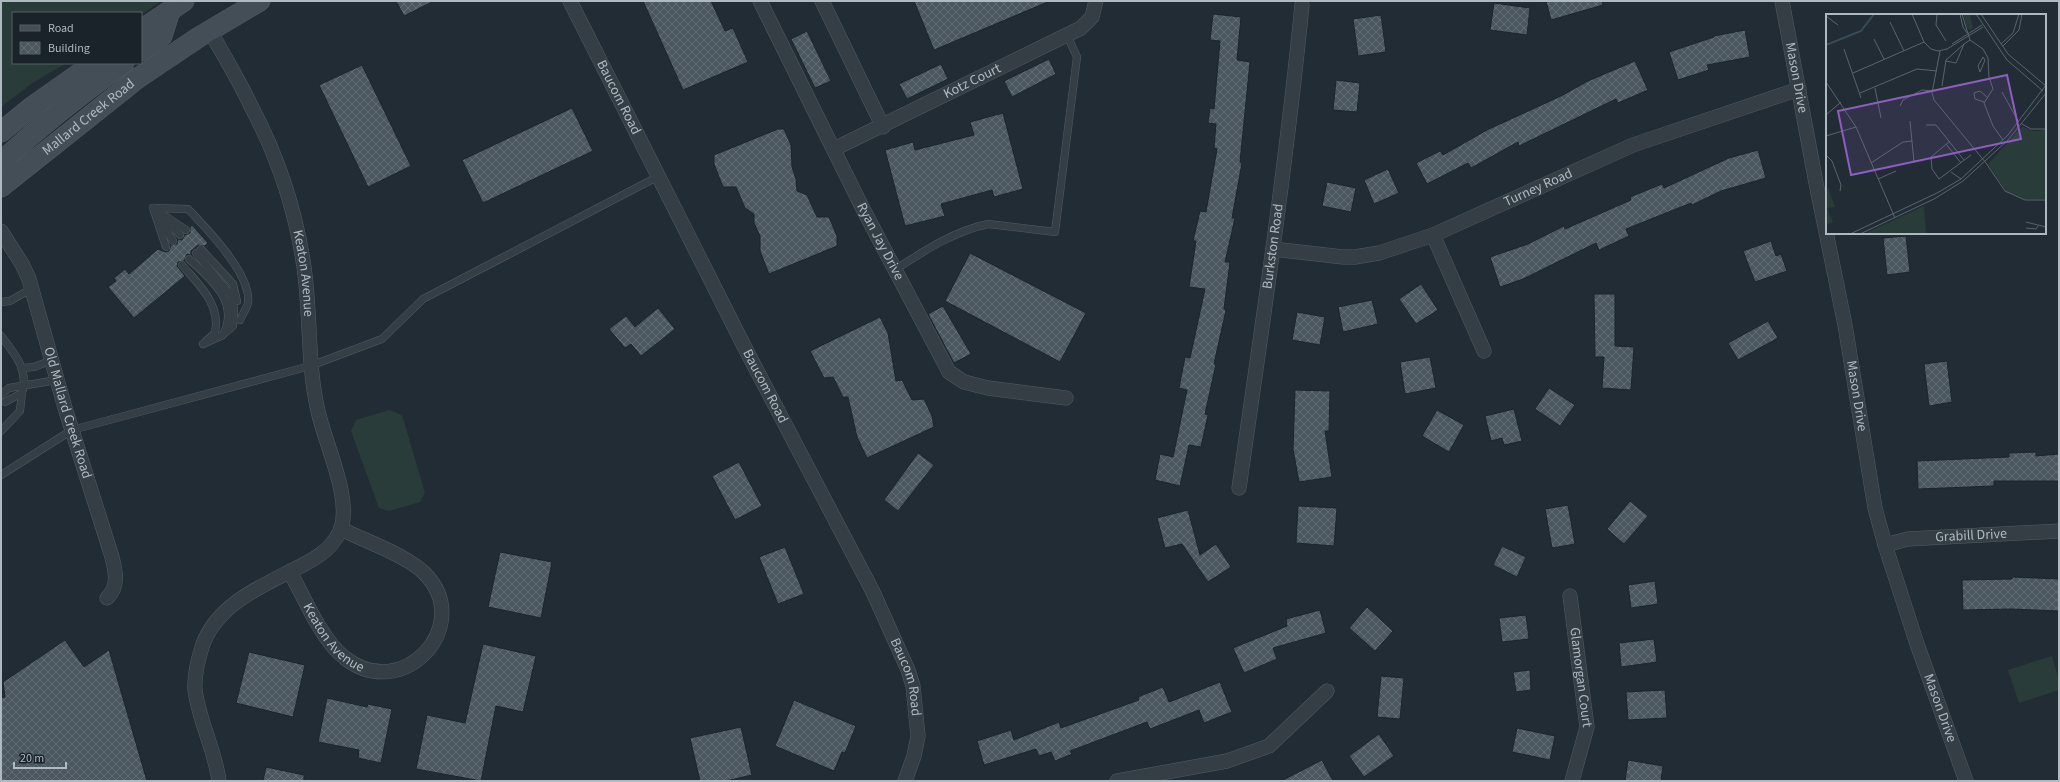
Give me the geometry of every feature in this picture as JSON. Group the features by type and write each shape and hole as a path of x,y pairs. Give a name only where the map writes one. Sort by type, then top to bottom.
{"main road":[{"name":"Mallard Creek Road","path":"1,187 138,78 210,31 260,1"},
{"path":"142,29 177,6"},
{"path":"142,50 162,36 177,6"},
{"path":"1,132 32,106 93,64"},
{"path":"1,162 27,137 123,64"}],"street":[{"name":"Baucom Road","path":"570,1 745,348 873,592 908,670 914,693 918,736 914,756 905,781"},
{"name":"Ryan Jay Drive","path":"760,1 863,209 949,372 964,382 988,388 1066,398"},
{"path":"822,1 883,127"},
{"name":"Kotz Court","path":"834,149 883,127 1082,28 1092,17 1096,1"},
{"name":"Mason Drive","path":"1782,1 1826,232"},
{"name":"Burkston Road","path":"1239,488 1273,249 1294,86 1302,5"},
{"name":"Keaton Avenue","path":"210,31 252,106 278,167 294,221 304,269 310,366 318,412 344,503 344,520 341,529 328,549 311,562 240,599 223,613 206,637 198,658 195,690 219,781"},
{"name":"Turney Road","path":"1273,249 1317,255 1355,257 1379,253 1433,235 1633,145 1799,89"},
{"name":"Old Mallard Creek Road","path":"1,231 22,264 32,289 57,380 116,573 116,582 113,592 107,598"},
{"name":"Mason Drive","path":"1826,234 1845,325 1875,508 1885,545 1917,644 1966,781"},
{"path":"1433,235 1484,352"},
{"name":"Keaton Avenue","path":"290,572 329,641 344,658 358,667 375,672 396,671 413,664 426,654 436,638 441,620 440,599 428,576 414,564 341,529"},
{"name":"Grabill Drive","path":"1885,545 1908,539 2059,531"},
{"name":"Glamorgan Court","path":"1570,596 1587,728 1572,781"},
{"path":"1117,781 1227,761 1269,746 1327,691"}],"lane":[{"path":"896,269 931,247 977,227 988,224 1055,232 1077,57 1067,36"},
{"path":"1,475 72,430 310,366 382,339 423,299 659,176"},
{"path":"153,208 186,230"},
{"path":"153,208 180,235"},
{"path":"153,208 172,241"},
{"path":"153,208 166,246"},
{"path":"153,208 188,209 206,228 235,266 246,285 248,304 240,320 223,335 203,344 215,333 215,310 207,295 182,265"},
{"path":"233,326 234,308 230,294 198,251 233,284 240,320"},
{"path":"189,259 205,274 224,298 230,318 223,335"},
{"path":"1,302 10,300 32,289"},
{"path":"1,336 19,360 22,368 24,386 20,411 1,431"},
{"path":"22,368 34,367 52,360"},
{"path":"3,398 9,388 57,380"},
{"path":"3,398 22,393"}],"green space":[{"path":"1,1 161,1 142,14 142,12 12,12 12,64 64,64 31,84 1,107"},
{"path":"389,410 402,415 425,493 420,502 389,511 379,508 351,431 356,420"},
{"path":"2052,656 2059,680 2059,690 2019,703 2008,670"}],"building":[{"path":"396,1 434,1 404,16"},
{"path":"643,1 711,1 725,31 733,28 748,62 683,90"},
{"path":"914,1 1050,1 934,50"},
{"path":"1546,1 1602,1 1603,5 1551,20"},
{"path":"1494,3 1530,8 1527,35 1490,30"},
{"path":"1213,14 1241,17 1237,60 1250,62 1240,162 1242,163 1232,218 1235,218 1225,262 1230,262 1224,309 1226,310 1214,364 1216,364 1205,414 1208,415 1201,447 1189,445 1180,486 1155,480 1160,454 1173,457 1187,390 1179,388 1185,357 1190,358 1205,289 1189,287 1196,241 1193,241 1200,211 1206,212 1217,149 1214,148 1216,124 1208,123 1210,108 1214,109 1220,41 1210,40"},
{"path":"1381,15 1386,52 1358,56 1353,19"},
{"path":"1745,30 1750,57 1707,65 1709,70 1678,80 1669,52 1714,36"},
{"path":"807,31 831,81 815,88 791,39"},
{"path":"1049,59 1056,74 1012,97 1004,81"},
{"path":"1635,61 1648,90 1618,103 1616,99 1519,146 1518,142 1471,168 1468,163 1427,184 1416,163 1440,151 1443,155 1487,130 1561,96 1588,81"},
{"path":"941,64 948,79 907,99 899,84"},
{"path":"362,65 411,166 368,187 319,85"},
{"path":"1336,80 1360,83 1357,112 1333,110"},
{"path":"572,108 593,151 483,203 462,160"},
{"path":"1003,113 1023,189 994,197 992,190 941,204 945,216 905,226 885,150 913,142 915,150 974,135 970,122"},
{"path":"778,129 784,129 791,145 792,167 796,179 797,191 807,195 817,217 829,217 837,236 837,246 769,274 760,251 760,236 754,223 754,214 745,208 736,187 723,187 714,164 714,155"},
{"path":"1758,150 1766,178 1721,191 1692,205 1691,203 1626,229 1629,236 1599,250 1596,243 1523,279 1500,287 1490,257 1528,244 1564,226 1565,229 1631,200 1630,197 1662,184 1664,188 1729,158"},
{"path":"1388,169 1399,193 1374,204 1364,180"},
{"path":"1327,182 1356,188 1351,212 1322,206"},
{"path":"192,225 208,243 205,246 198,245 191,251 191,255 187,254 184,261 178,262 177,266 185,276 134,318 108,287 116,281 114,278 125,269 129,274 158,249 165,252 169,251 171,245 177,244 178,239 182,240 185,235 190,233 190,227"},
{"path":"1906,236 1910,272 1887,275 1883,238"},
{"path":"1771,241 1776,256 1781,254 1787,271 1755,282 1743,251"},
{"path":"970,253 1086,313 1060,362 945,301"},
{"path":"1421,284 1438,310 1416,324 1399,299"},
{"path":"1594,294 1615,294 1615,346 1634,347 1631,390 1602,388 1604,357 1595,357"},
{"path":"1372,300 1378,324 1343,332 1338,307"},
{"path":"943,306 971,354 954,363 928,314"},
{"path":"658,308 675,329 641,356 631,344 625,348 609,329 626,316 635,327"},
{"path":"1297,312 1325,317 1320,345 1292,340"},
{"path":"880,317 888,333 896,381 902,380 912,400 924,399 932,416 934,427 867,458 857,437 848,397 843,397 833,377 824,378 810,351"},
{"path":"1768,321 1778,338 1738,360 1728,343"},
{"path":"1430,357 1436,388 1405,394 1400,362"},
{"path":"1947,361 1952,402 1929,406 1924,364"},
{"path":"1549,388 1575,405 1560,426 1535,409"},
{"path":"1295,390 1330,391 1329,431 1325,431 1332,477 1299,482 1293,449"},
{"path":"1514,409 1522,441 1504,445 1502,438 1491,441 1485,416"},
{"path":"1437,410 1464,425 1449,452 1422,436"},
{"path":"2036,452 2036,456 2059,454 2059,481 1994,481 1994,486 1918,489 1917,461 2009,457 2009,453"},
{"path":"918,453 934,465 898,511 884,500"},
{"path":"739,462 762,506 735,520 712,476"},
{"path":"1630,501 1648,516 1624,544 1607,529"},
{"path":"1568,505 1575,544 1552,548 1545,509"},
{"path":"1298,506 1337,508 1334,546 1296,543"},
{"path":"1188,510 1200,555 1216,544 1231,567 1208,582 1182,544 1165,548 1157,518"},
{"path":"1502,546 1526,557 1517,577 1493,565"},
{"path":"785,547 804,594 778,604 759,557"},
{"path":"500,552 552,562 541,618 488,607"},
{"path":"2012,577 2059,579 2059,611 2011,609 1963,610 1962,580 2012,579"},
{"path":"1655,581 1658,604 1631,608 1628,585"},
{"path":"1367,607 1393,631 1375,651 1349,628"},
{"path":"1320,610 1326,633 1273,648 1277,659 1244,673 1233,648 1287,626 1286,619"},
{"path":"1526,615 1529,639 1502,642 1499,618"},
{"path":"1654,639 1657,662 1621,667 1619,643"},
{"path":"65,640 84,667 109,650 147,781 1,781 1,698 5,697 3,682"},
{"path":"483,644 536,656 523,712 496,706 481,781 416,769 427,715 465,723"},
{"path":"249,652 305,665 293,717 236,703"},
{"path":"1530,670 1531,690 1516,692 1513,672"},
{"path":"1381,676 1404,678 1400,719 1377,717"},
{"path":"1220,682 1232,712 1204,723 1199,710 1150,729 1147,722 1070,751 1072,754 1055,761 1051,752 1039,756 1036,749 984,765 977,741 1011,730 1014,740 1059,722 1061,728 1139,700 1138,697 1163,687 1169,702"},
{"path":"1665,690 1667,718 1628,720 1626,692"},
{"path":"327,698 367,707 368,704 392,709 381,763 358,758 359,750 318,742"},
{"path":"794,700 856,726 845,753 842,752 834,771 775,746"},
{"path":"741,727 752,775 726,781 700,781 690,738"},
{"path":"1517,728 1555,736 1550,760 1512,752"},
{"path":"1379,734 1394,756 1364,777 1349,756"},
{"path":"1322,760 1333,781 1281,781"},
{"path":"1628,760 1663,766 1661,781 1625,781"},
{"path":"266,767 304,775 304,781 263,781"}]}
